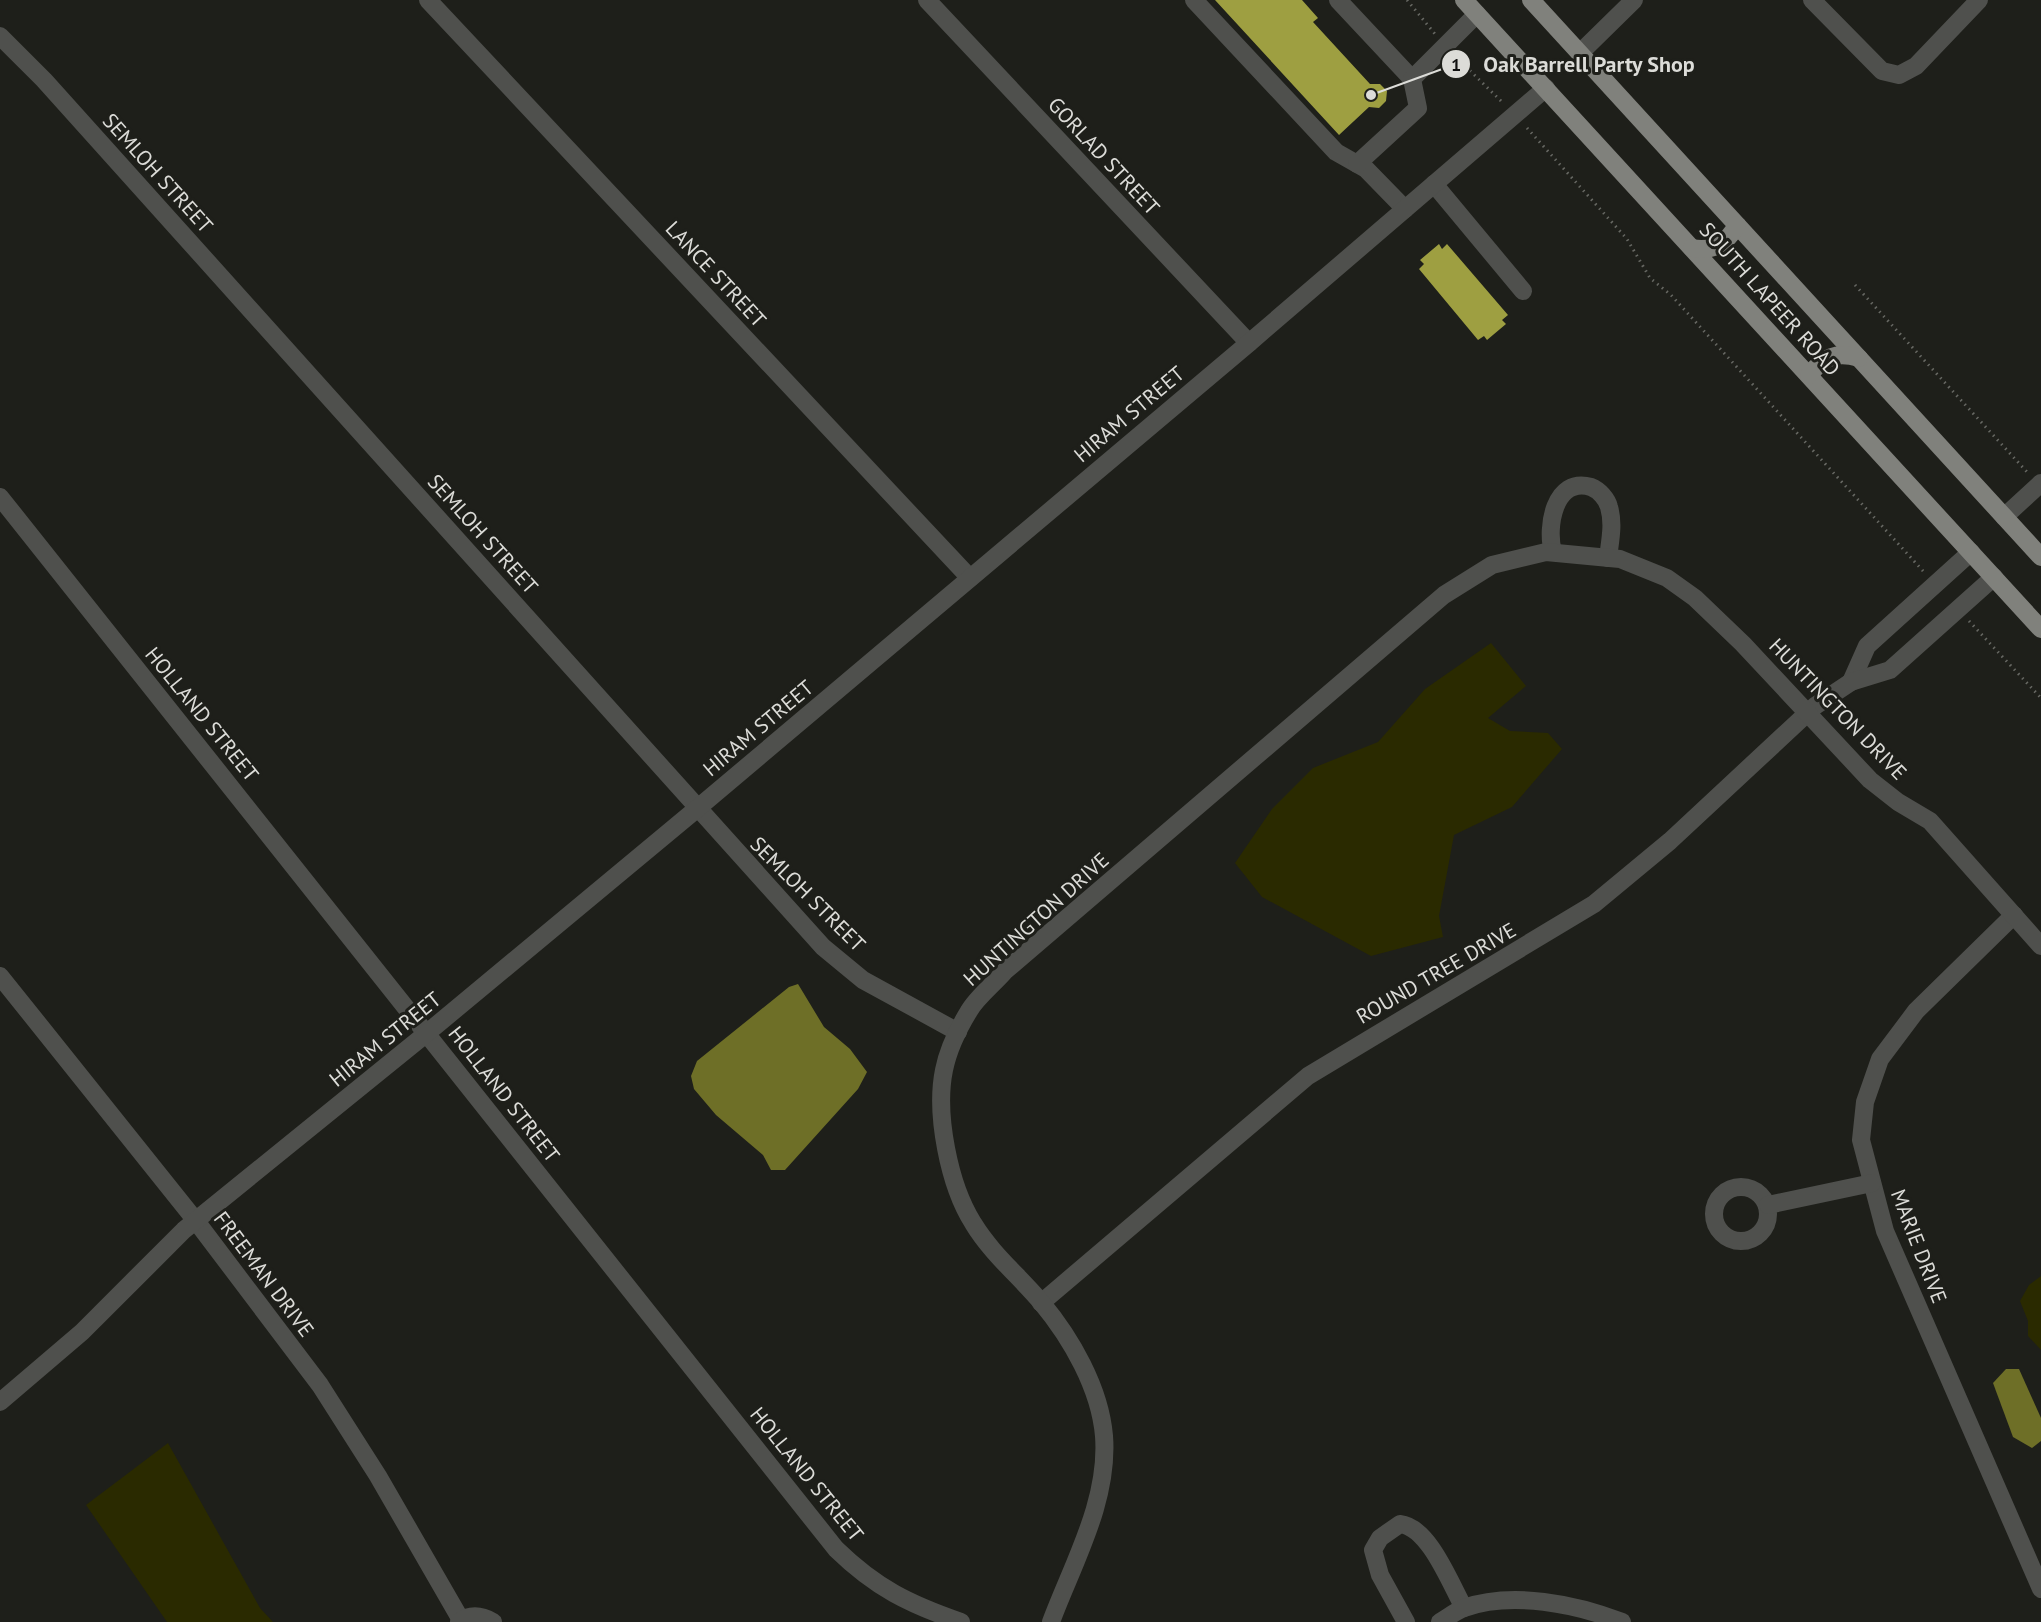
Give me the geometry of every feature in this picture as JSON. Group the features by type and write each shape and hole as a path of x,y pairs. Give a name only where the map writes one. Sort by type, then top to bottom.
{"main road":[{"name":"SOUTH LAPEER ROAD","path":"1464,0 2041,629"},
{"name":"SOUTH LAPEER ROAD","path":"1531,0 2041,556"},
{"path":"1692,248 1710,249 1718,246 1732,234 1737,225"},
{"path":"1809,375 1823,360 1832,356 1840,354 1859,358"}],"street":[{"name":"LANCE STREET","path":"428,0 970,578"},
{"name":"GORLAD STREET","path":"927,0 1249,343"},
{"path":"1194,0 1336,152 1366,169 1405,209"},
{"path":"1338,0 1412,79 1418,108 1357,164"},
{"path":"1580,53 1634,0"},
{"path":"1812,0 1882,71 1899,75 1916,66 1979,0"},
{"path":"1412,79 1477,14"},
{"name":"SEMLOH STREET","path":"0,36 44,80 699,807 728,845 823,947 863,980 958,1032"},
{"name":"HIRAM STREET","path":"0,1402 82,1332 156,1256 196,1221 699,807 1249,343 1546,88"},
{"path":"1434,184 1523,291"},
{"path":"2004,517 2035,478"},
{"path":"1553,552 1549,528 1556,504 1570,488 1580,485 1596,489 1609,506 1612,527 1608,558"},
{"name":"HOLLAND STREET","path":"0,497 836,1549 860,1572 886,1591 913,1605 961,1622"},
{"name":"HUNTINGTON DRIVE","path":"1051,1622 1085,1538 1102,1486 1104,1436 1093,1393 1074,1349 1041,1303 1008,1268 972,1222 953,1177 945,1141 942,1099 944,1070 958,1032 970,1009 1005,971 1444,595 1492,566 1553,552 1620,559 1667,578 1695,598 1743,644 1870,780 1898,802 1929,821 2041,946"},
{"name":"ROUND TREE DRIVE","path":"1851,682 1868,646 1971,552"},
{"name":"ROUND TREE DRIVE","path":"1041,1303 1308,1076 1594,904 1670,841 1806,714 1851,682 1890,670 1994,577"},
{"name":"MARIE DRIVE","path":"2014,915 1917,1011 1881,1059 1865,1102 1862,1140 1885,1231 2041,1589"},
{"name":"FREEMAN DRIVE","path":"0,976 196,1221 320,1386 378,1476 460,1621 483,1617 493,1622"},
{"path":"1768,1205 1872,1183"},
{"path":"1406,1622 1380,1575 1372,1550 1380,1538 1400,1524 1409,1525 1424,1536 1464,1608"},
{"path":"1440,1622 1464,1608 1501,1602 1544,1600 1597,1612 1622,1622"}],"path":[{"path":"1407,0 1436,35"},
{"path":"1453,54 1504,104"},
{"path":"1526,126 1627,239 1650,278 1671,295 1929,577"},
{"path":"1855,285 2035,478"},
{"path":"1965,616 2041,698"}],"shaded area":[{"path":"1491,643 1526,686 1488,718 1510,731 1548,733 1562,749 1512,807 1454,835 1439,916 1443,937 1371,956 1262,897 1235,863 1272,809 1313,768 1378,742 1425,689"},
{"path":"798,984 824,1027 850,1049 867,1072 858,1089 785,1170 771,1170 763,1155 716,1115 694,1089 691,1076 697,1061 789,987"},
{"path":"2041,1276 2041,1350 2028,1336 2028,1321 2020,1301 2029,1285"},
{"path":"2006,1369 2019,1369 2041,1418 2041,1441 2032,1448 2013,1437 1993,1383"},
{"path":"168,1443 260,1608 273,1622 167,1622 86,1505"}],"building":[{"path":"1215,0 1302,0 1318,18 1313,22 1370,84 1380,84 1387,91 1386,101 1379,108 1369,107 1339,135"},
{"path":"1439,244 1442,249 1447,244 1508,315 1502,320 1506,324 1487,340 1484,336 1478,340 1419,269 1424,264 1420,260"}],"place":[{"name":"Oak Barrell Party Shop","path":"1371,95"}]}
